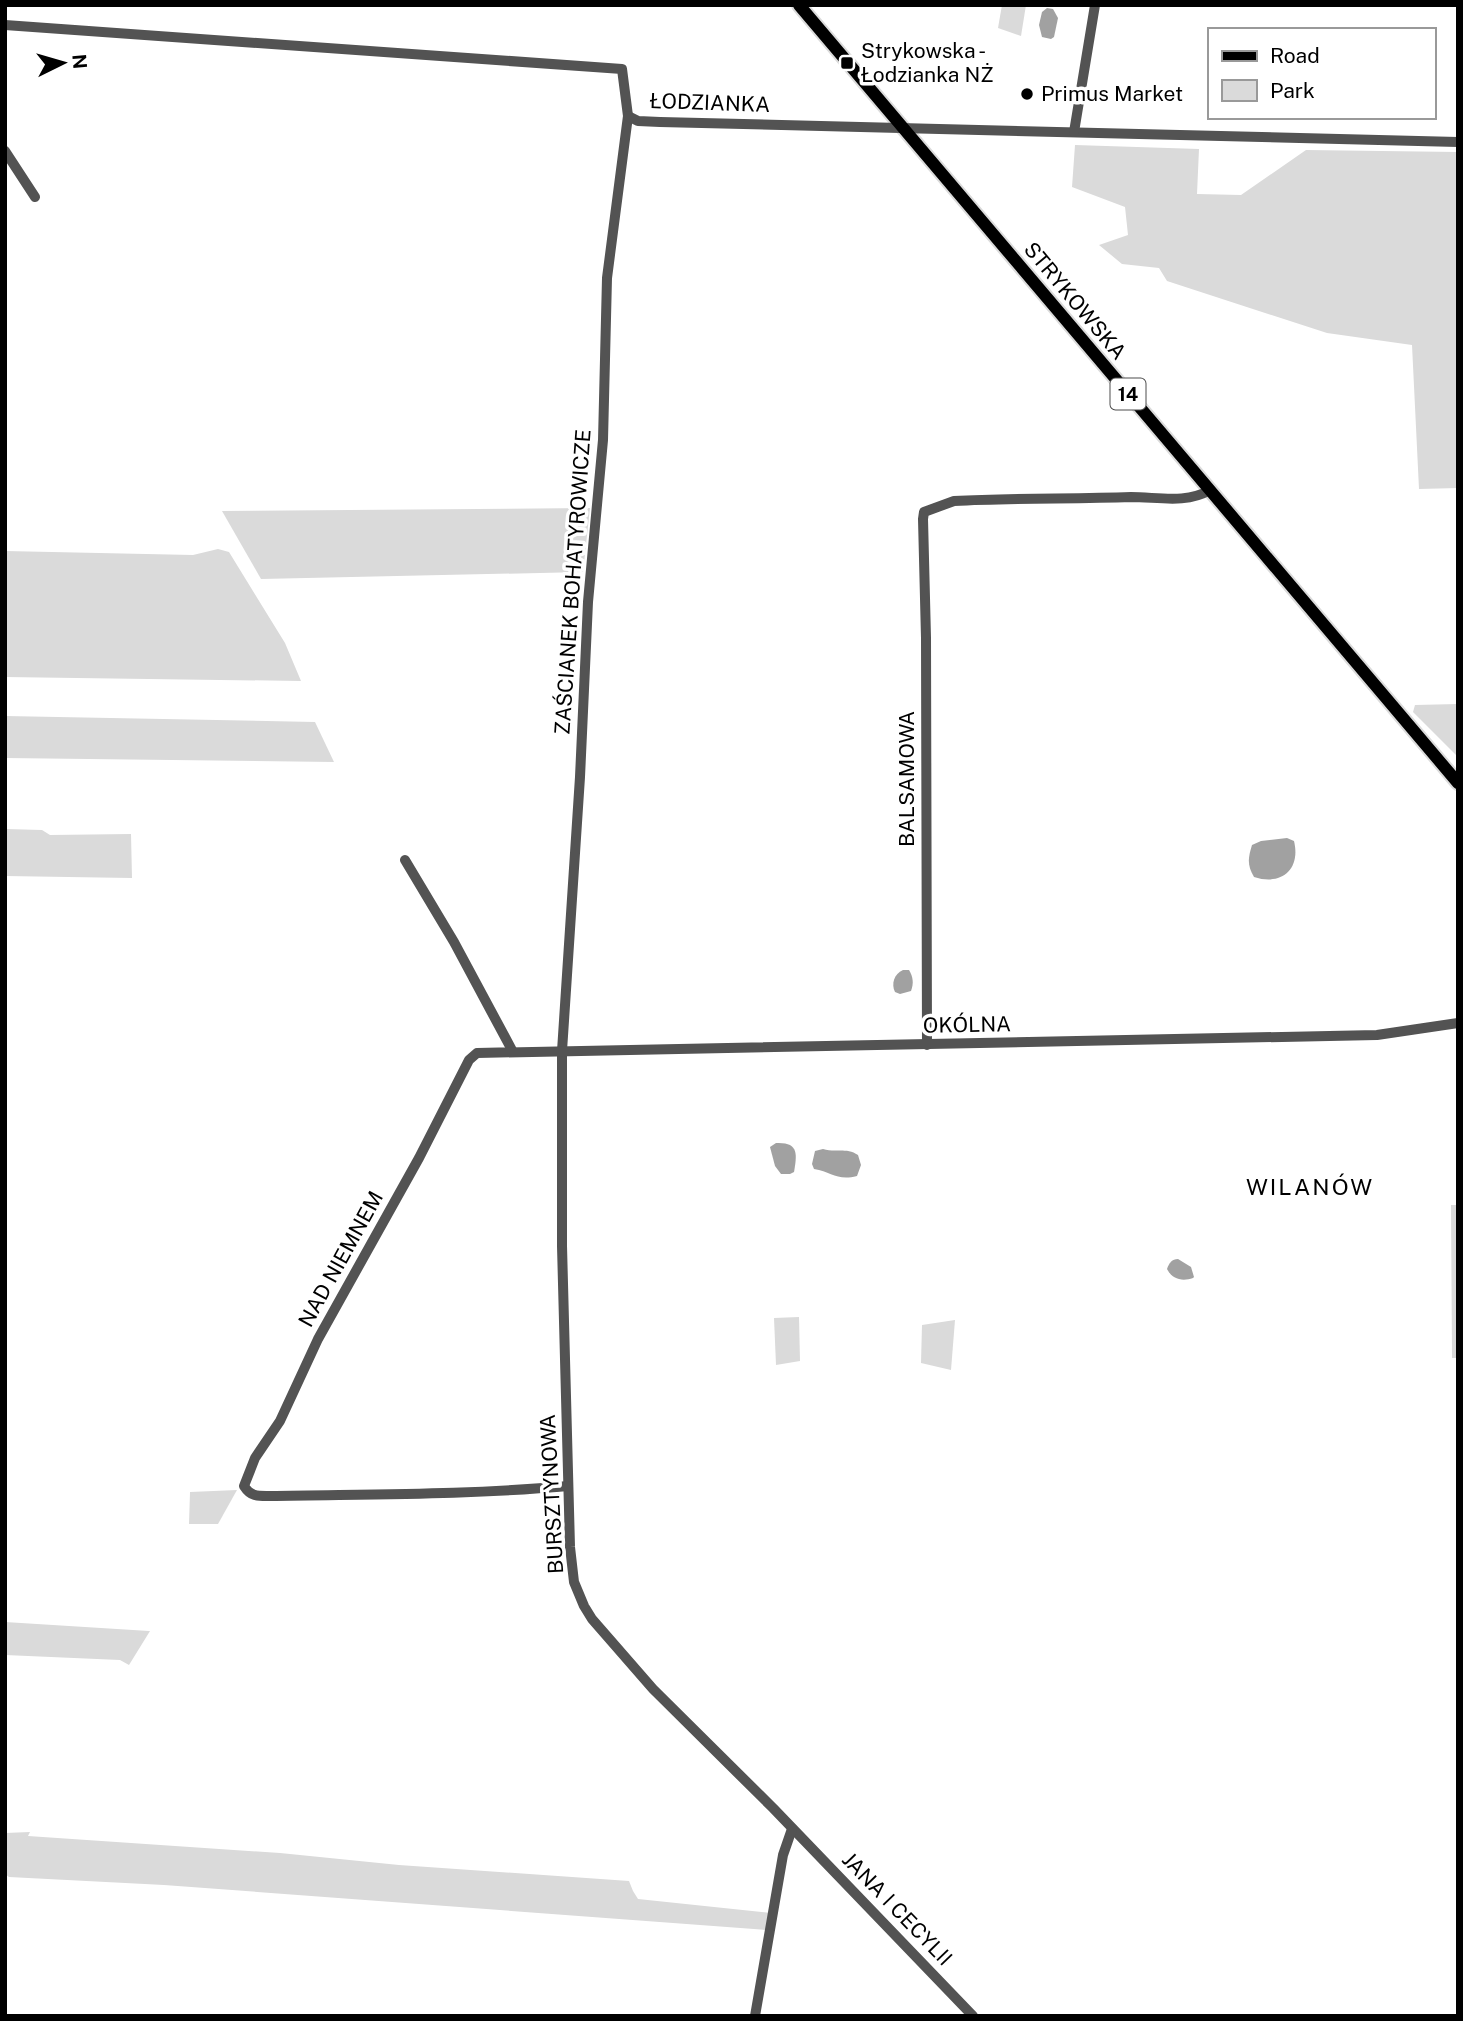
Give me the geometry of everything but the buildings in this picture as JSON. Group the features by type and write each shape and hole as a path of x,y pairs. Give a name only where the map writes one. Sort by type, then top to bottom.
{"main road":[{"name":"STRYKOWSKA","path":"799,5 1458,783"}],"street":[{"path":"1074,132 1095,5"},
{"name":"ŁODZIANKA","path":"5,25 622,69 628,116 647,122 1458,142"},
{"name":"ZAŚCIANEK BOHATYROWICZE","path":"562,1051 588,602 603,440 607,278 628,116"},
{"path":"5,151 35,197"},
{"name":"BALSAMOWA","path":"927,1045 924,513 954,501 1142,497 1186,499 1210,491"},
{"path":"405,860 449,933 513,1052"},
{"name":"OKÓLNA","path":"477,1053 1377,1035 1458,1023"},
{"name":"BURSZTYNOWA","path":"562,1051 562,1246 570,1547 574,1582 592,1619 653,1689 792,1829"},
{"name":"NAD NIEMNEM","path":"477,1053 469,1060 419,1158 318,1339 280,1421 255,1458 244,1486 253,1496 385,1495 568,1486"},
{"path":"755,2016 783,1855 792,1829"},
{"name":"JANA I CECYLII","path":"792,1829 973,2016"}],"green space":[{"path":"1002,5 1026,5 1021,36 998,28"},
{"path":"1075,145 1199,149 1197,194 1241,195 1306,150 1458,152 1458,488 1419,489 1412,345 1327,333 1167,281 1159,268 1122,264 1099,245 1128,235 1125,207 1072,187"},
{"path":"590,508 583,572 261,579 222,511"},
{"path":"218,549 229,552 285,643 301,681 5,677 5,551 193,555"},
{"path":"1458,704 1458,757 1413,712 1415,705"},
{"path":"5,716 315,722 334,762 5,758"},
{"path":"5,829 42,830 50,835 131,834 132,878 5,876"},
{"path":"1451,1205 1458,1205 1458,1358 1452,1358"},
{"path":"799,1317 800,1361 776,1365 774,1318"},
{"path":"955,1320 951,1370 921,1363 922,1325"},
{"path":"237,1490 218,1524 189,1524 190,1492"},
{"path":"5,1622 150,1631 129,1665 120,1660 5,1655"},
{"path":"30,1832 28,1836 629,1881 638,1899 771,1913 767,1930 164,1885 9,1877 5,1874 5,1833"}],"shaded area":[{"path":"1047,8 1053,9 1058,18 1054,37 1051,39 1042,37 1039,25 1042,12"},
{"path":"1287,838 1294,841 1292,868 1273,879 1254,877 1249,861 1252,845 1261,841"},
{"path":"909,970 913,985 911,991 900,994 895,992 893,983 897,974"},
{"path":"776,1143 784,1143 795,1150 794,1172 781,1174 775,1166 770,1147"},
{"path":"815,1151 849,1151 858,1155 861,1165 857,1176 839,1177 814,1169 812,1164"},
{"path":"1178,1259 1191,1267 1193,1278 1178,1279 1169,1272 1167,1269 1170,1263"}],"place":[{"name":"Strykowska - Łodzianka NŻ","path":"847,63"},
{"name":"Primus Market","path":"1027,94"}],"district":[{"name":"WILANÓW","path":"1310,1187"}]}
